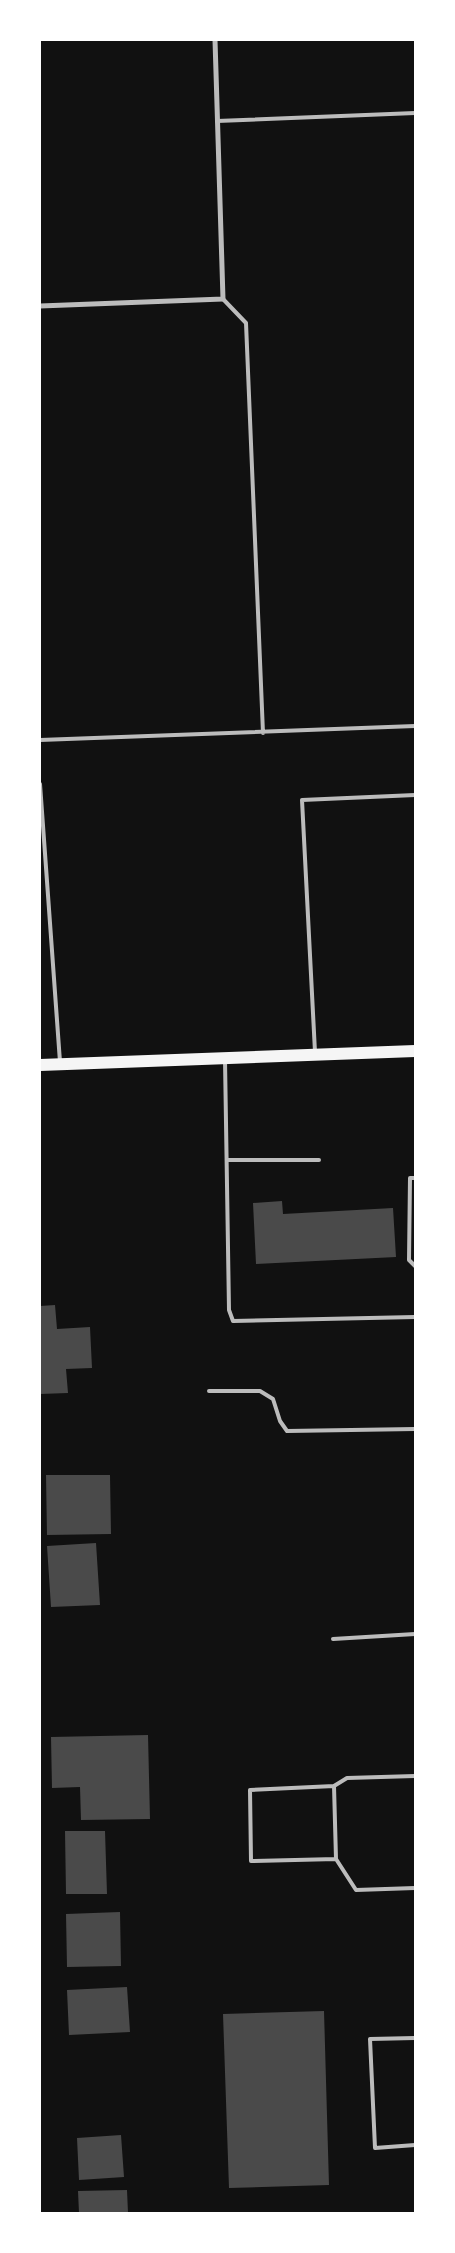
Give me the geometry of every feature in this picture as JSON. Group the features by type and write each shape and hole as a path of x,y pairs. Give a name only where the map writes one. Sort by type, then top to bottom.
{"main road":[{"path":"40,1065 415,1051"}],"street":[{"path":"40,306 223,299 214,40"}],"lane":[{"path":"217,122 415,113"},
{"path":"223,299 246,323 262,733"},
{"path":"40,740 415,726"},
{"path":"40,784 60,1064"},
{"path":"315,1055 302,800 415,795"},
{"path":"225,1058 229,1310 233,1321 415,1316"},
{"path":"227,1160 319,1160"},
{"path":"415,1178 410,1178 409,1260 415,1266"},
{"path":"209,1390 260,1391 273,1399 280,1421 286,1431 415,1429"},
{"path":"333,1639 415,1634"},
{"path":"336,1859 252,1861 250,1790 334,1786 347,1778 415,1776"},
{"path":"334,1786 336,1859 356,1890 415,1888"},
{"path":"415,2038 370,2039 375,2148 415,2145"}],"building":[{"path":"282,1201 283,1214 393,1208 396,1257 256,1264 253,1203"},
{"path":"55,1305 57,1329 90,1327 92,1368 66,1369 68,1393 40,1394 40,1306"},
{"path":"46,1475 110,1475 111,1534 47,1535"},
{"path":"96,1543 100,1605 51,1607 47,1546"},
{"path":"148,1735 150,1819 81,1820 80,1787 52,1788 51,1737"},
{"path":"65,1831 105,1831 107,1894 66,1894"},
{"path":"120,1912 121,1966 67,1967 66,1914"},
{"path":"127,1987 130,2032 69,2035 67,1990"},
{"path":"324,2011 329,2185 229,2188 223,2014"},
{"path":"121,2135 124,2177 79,2180 77,2138"},
{"path":"127,2190 128,2213 79,2213 78,2191"}]}
